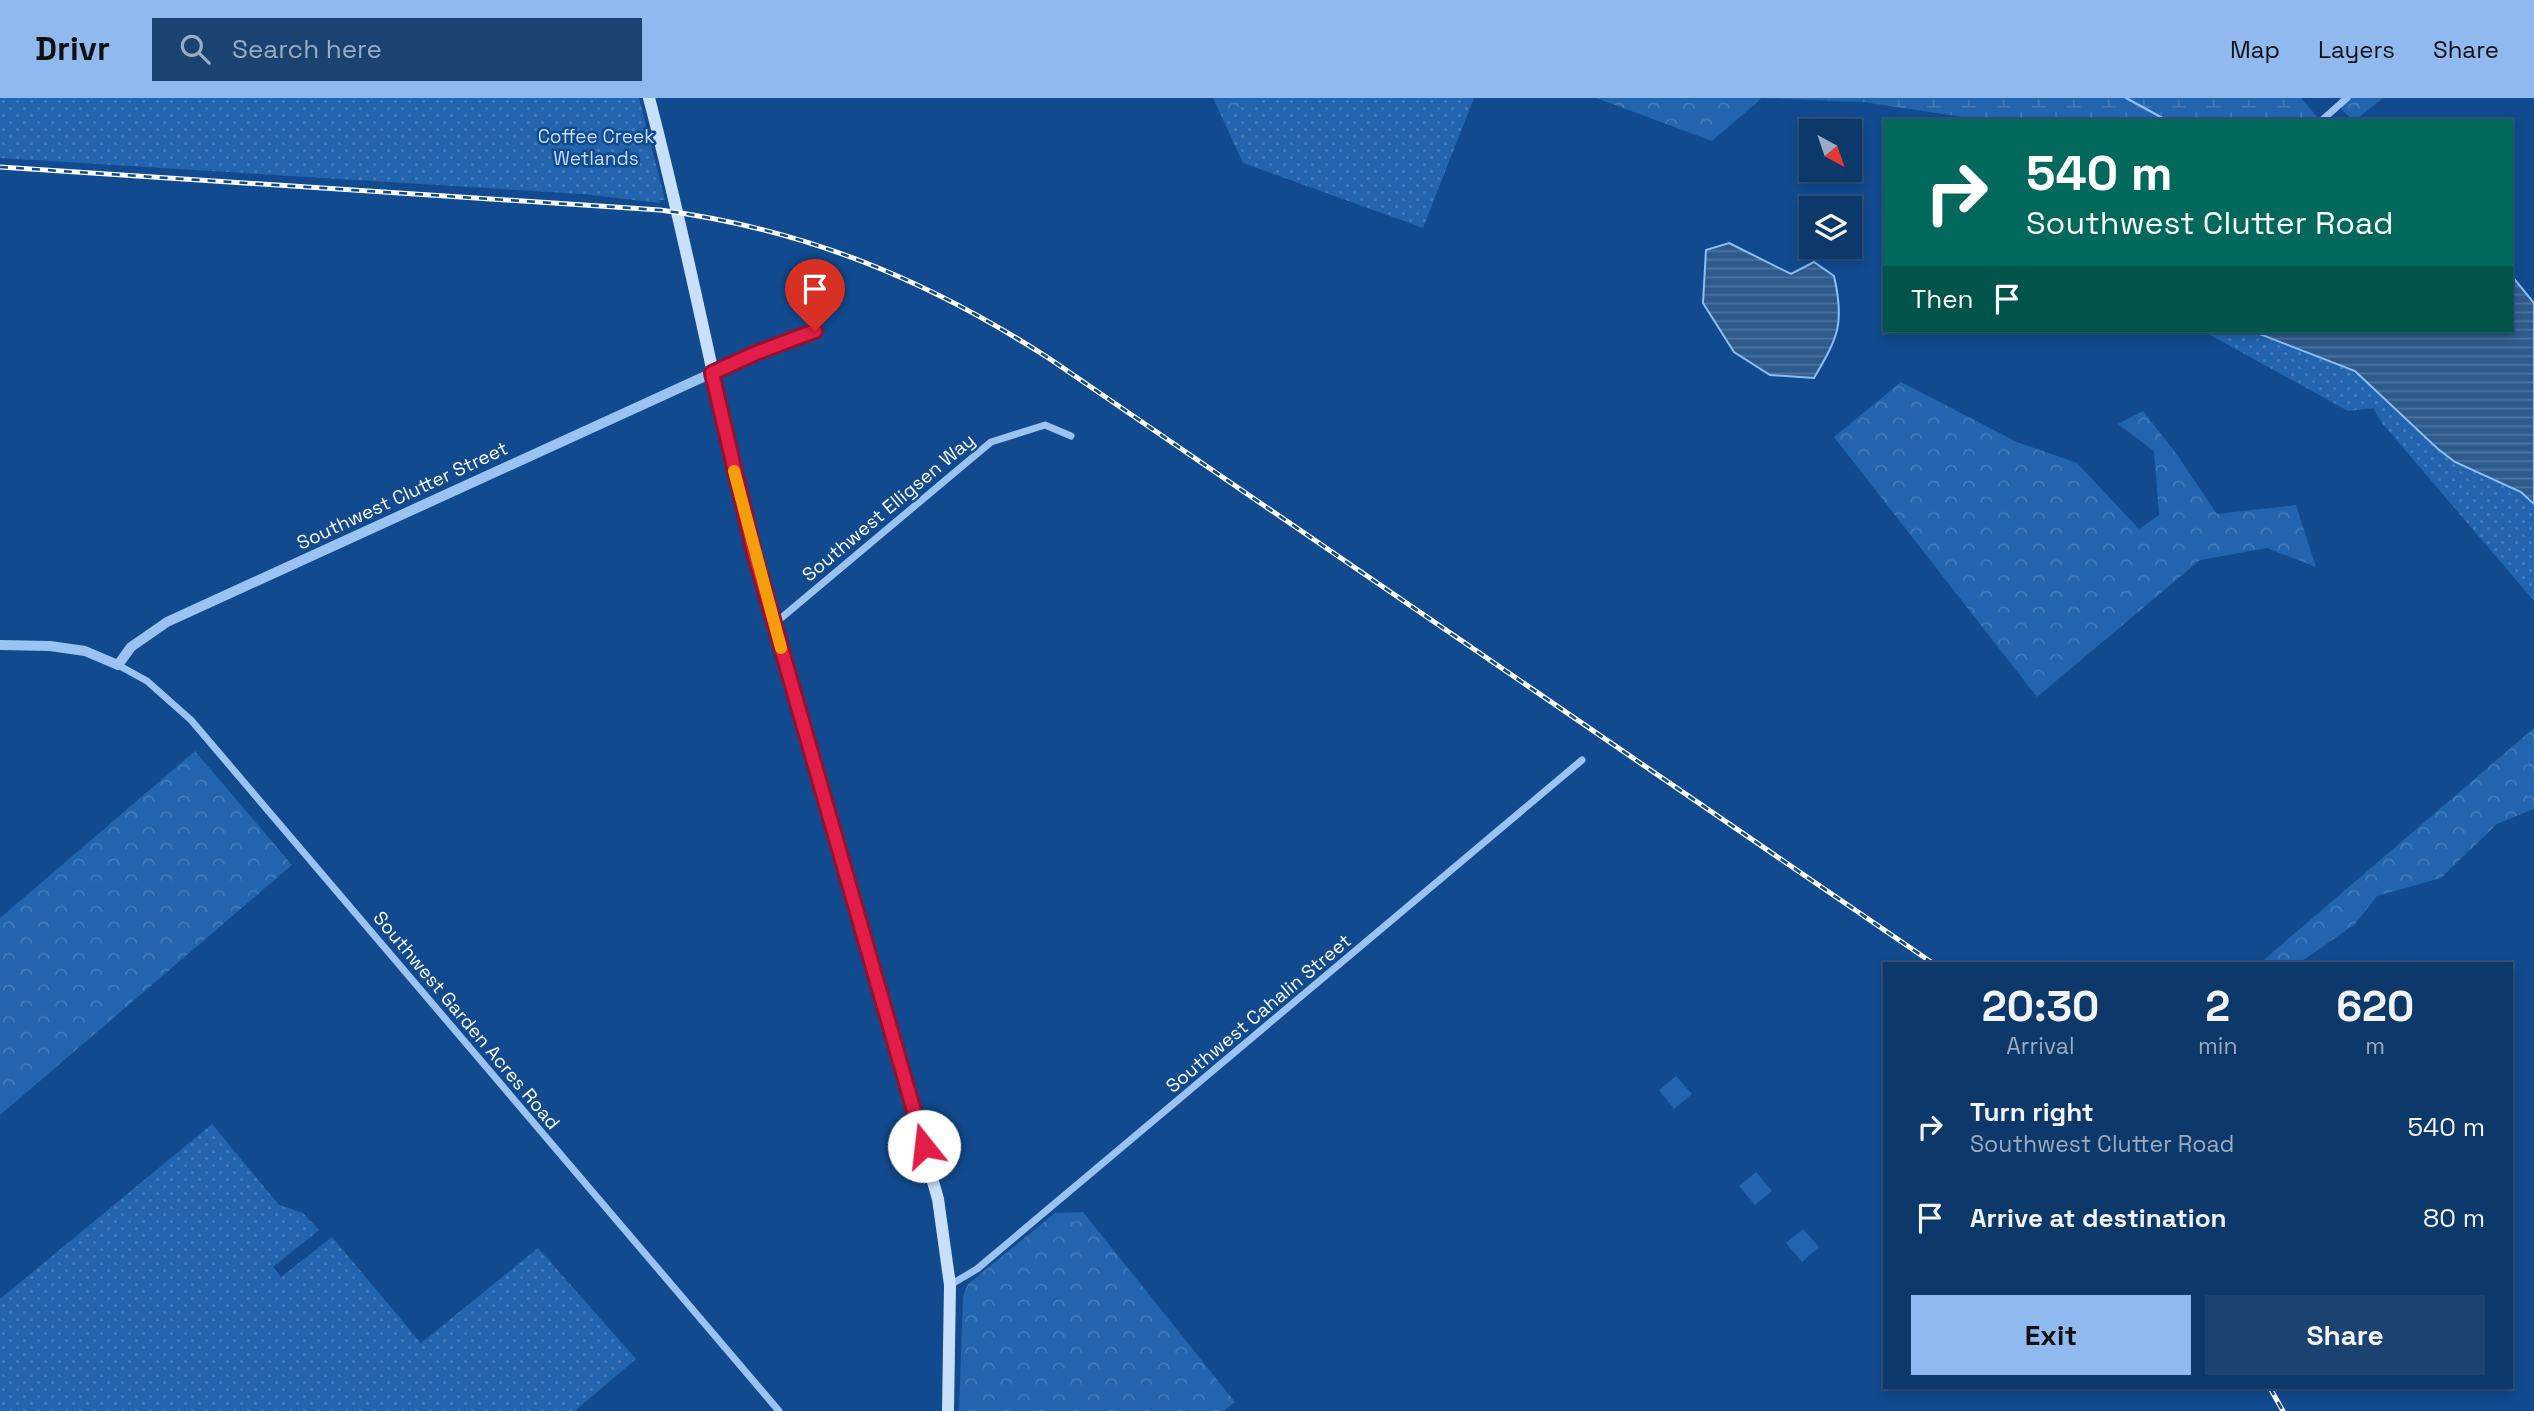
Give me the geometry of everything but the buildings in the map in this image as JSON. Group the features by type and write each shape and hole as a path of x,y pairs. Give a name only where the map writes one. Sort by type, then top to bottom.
{"main road":[{"path":"649,98 678,212 754,553 924,1146 943,1227 950,1285 947,1411"}],"street":[{"path":"2323,119 2347,98"},
{"path":"712,373 815,331"},
{"name":"Southwest Clutter Street","path":"118,665 131,647 167,622 712,373"},
{"name":"Southwest Elligsen Way","path":"774,624 990,442 1045,425 1071,436"},
{"path":"0,645 74,649 118,665"},
{"name":"Southwest Garden Acres Road","path":"118,665 147,681 191,720 779,1411"},
{"name":"Southwest Cahalin Street","path":"950,1285 978,1269 1582,760"}],"green space":[{"name":"Coffee Creek Wetlands","path":"0,98 639,98 665,200 659,200 660,203 582,194 0,158"},
{"path":"1213,98 1265,98 1220,113"},
{"path":"1474,98 1423,228 1243,163 1220,113 1255,99"},
{"path":"1596,98 1759,98 1761,99 1712,141"},
{"path":"1759,98 2301,98 2319,119 1976,119 1863,102"},
{"path":"2339,98 2383,98 2357,119 2352,119 2342,110"},
{"path":"2207,333 2257,333 2355,371 2455,462 2521,492 2534,504 2534,601 2382,423 2373,408 2348,411"},
{"path":"1901,382 2017,442 2077,463 2139,529 2159,515 2154,451 2118,424 2143,411 2178,456 2217,514 2296,505 2316,567 2267,548 2200,560 2037,697 1834,437"},
{"path":"2534,728 2534,809 2497,824 2441,878 2377,896 2355,924 2301,962 2261,962"},
{"path":"195,751 292,865 0,1115 0,918"},
{"path":"1676,1076 1692,1094 1674,1109 1659,1090"},
{"path":"212,1124 279,1205 303,1213 319,1230 273,1267 281,1277 332,1237 421,1343 538,1248 636,1359 575,1411 0,1411 0,1299"},
{"path":"1756,1172 1772,1191 1755,1205 1739,1186"},
{"path":"1083,1212 1235,1402 1224,1411 959,1411 963,1296 968,1284 1055,1213"},
{"path":"1803,1229 1819,1247 1802,1262 1786,1243"}],"shaded area":[{"path":"1729,243 1791,274 1814,262 1834,276 1839,306 1837,330 1829,352 1814,378 1770,375 1734,352 1703,303 1706,250"},
{"path":"2513,277 2534,303 2534,504 2521,492 2455,462 2355,371 2257,333 2513,333"}],"waterway":[{"path":"2126,98 2164,119"}],"railway":[{"path":"0,167 660,210 765,230 864,262 958,305 1050,359 1931,962"},
{"path":"2271,1389 2283,1411"}],"slow traffic":[{"path":"734,471 781,648"}],"route":[{"path":"815,331 712,373 754,553 924,1146"}]}
